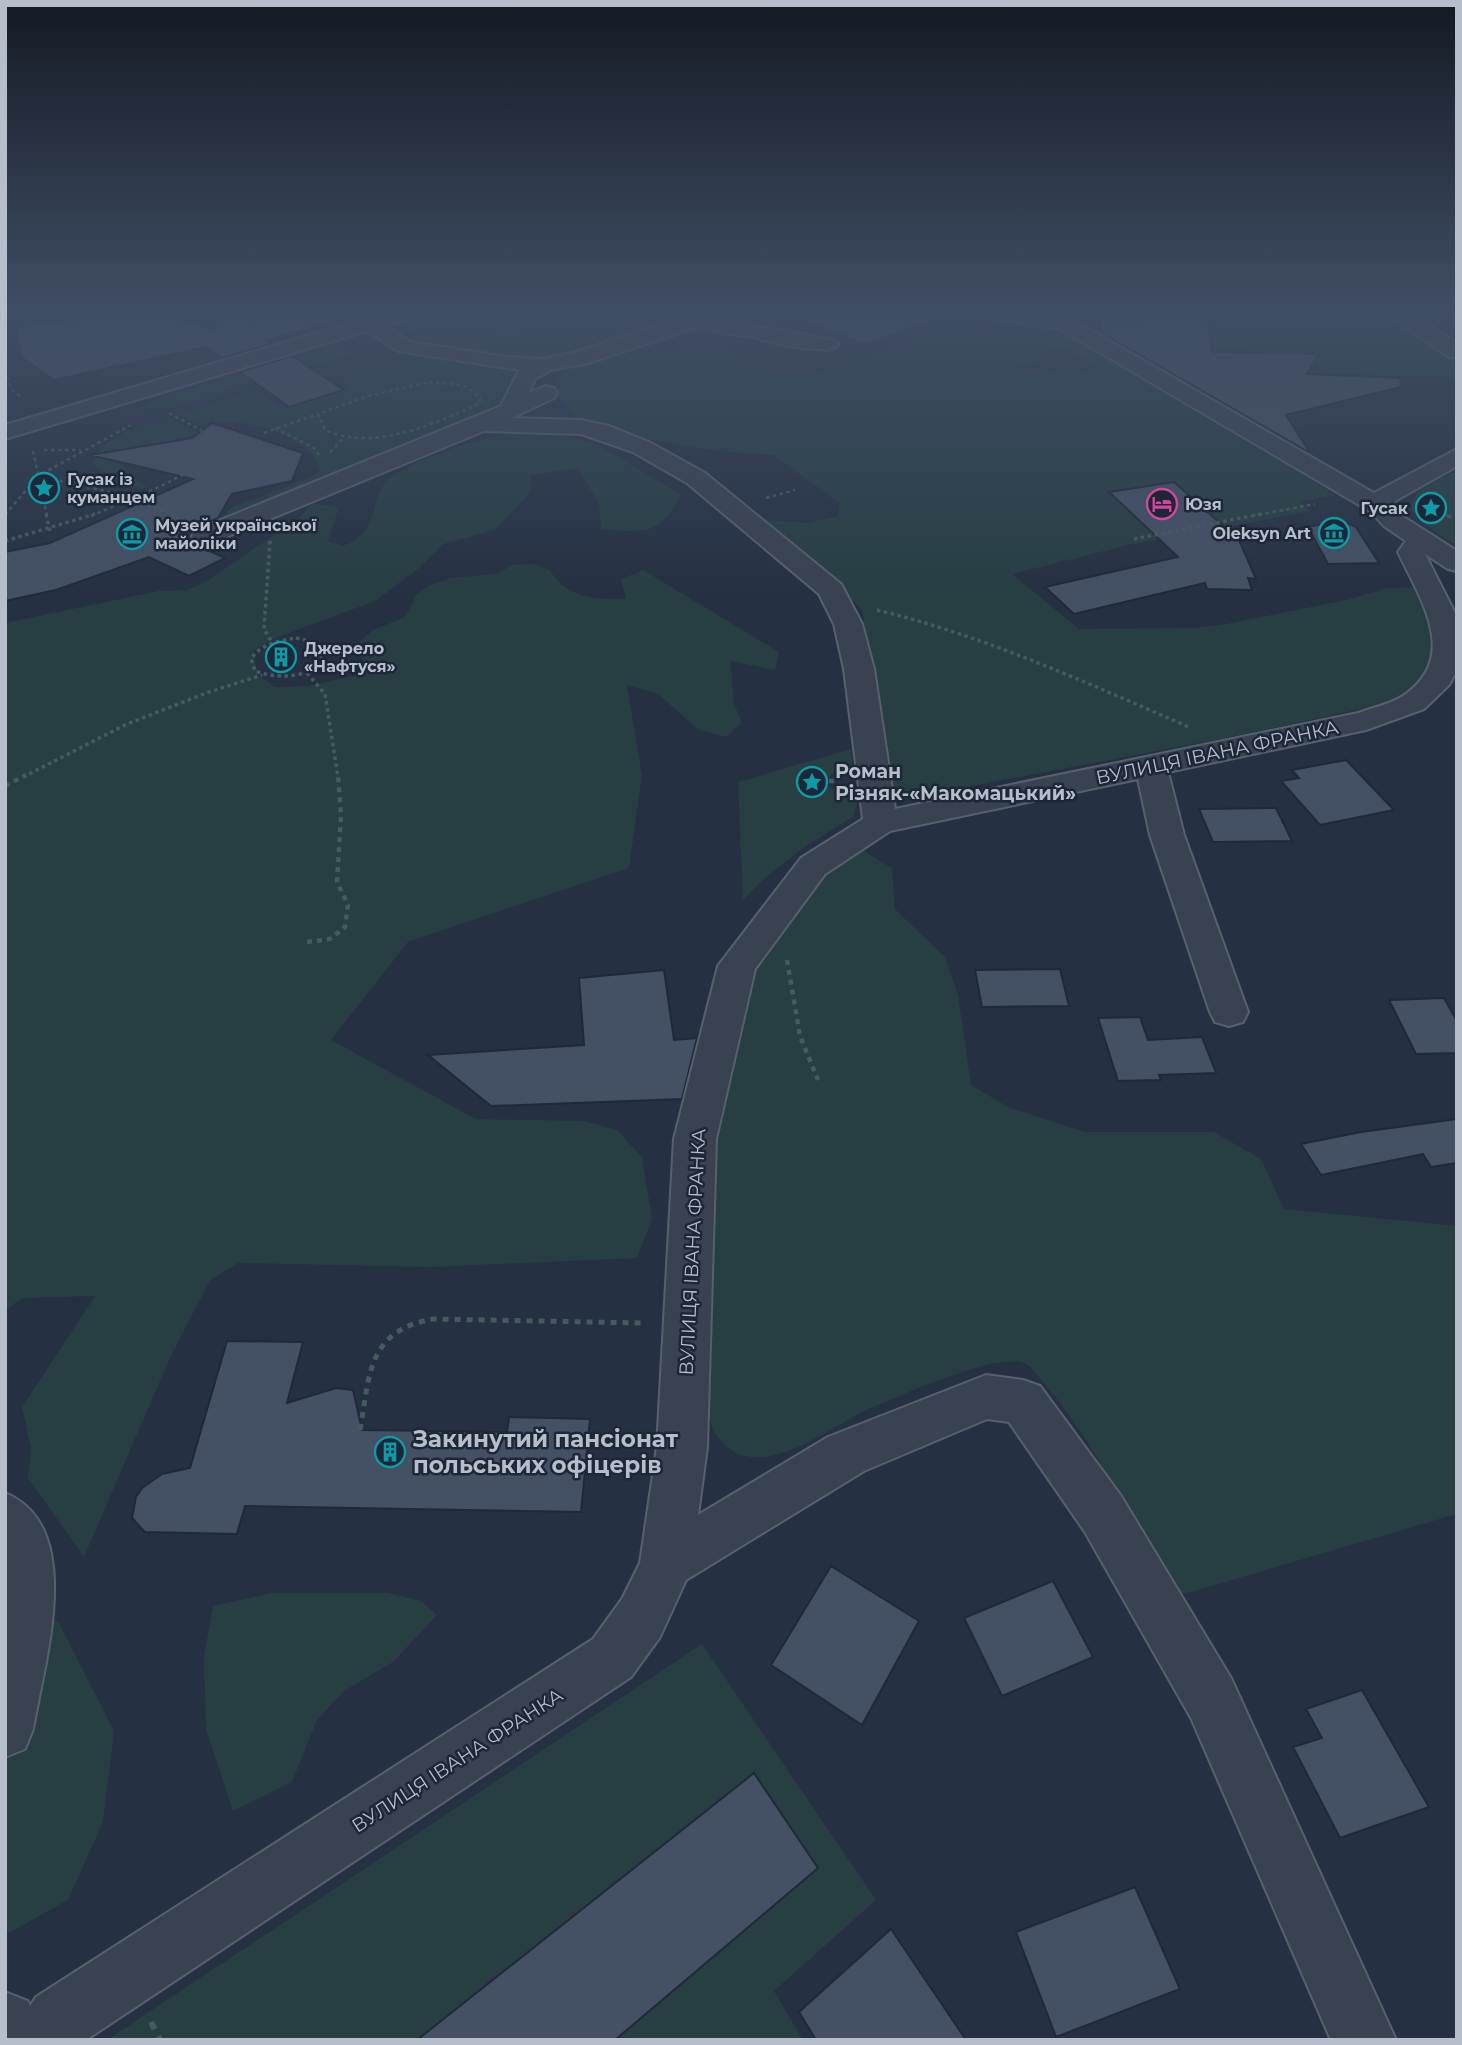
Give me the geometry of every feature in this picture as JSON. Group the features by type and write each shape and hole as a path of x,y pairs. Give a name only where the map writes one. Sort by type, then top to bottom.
{"street":[{"path":"5,432 97,404"},
{"path":"515,418 518,404"},
{"path":"515,418 532,404"},
{"path":"556,404 582,427"},
{"path":"1199,404 1413,537"},
{"path":"205,536 481,424 515,418 582,427 641,447 696,478 831,590 848,624 859,669 880,823"},
{"path":"1413,537 1384,497 1457,456"},
{"name":"ВУЛИЦЯ ІВАНА ФРАНКА","path":"43,2040 60,2020 612,1658 652,1598 666,1563 682,1447 695,1139 737,966 813,866 880,823 1367,721 1413,703 1439,679 1449,649 1443,618 1413,537"},
{"path":"1152,766 1165,829 1229,1012"},
{"path":"666,1563 846,1454 986,1397 1023,1402 1103,1514 1211,1698 1364,2040"},
{"path":"5,1518 21,1536 30,1588 5,1729"},
{"path":"5,2024 11,2040"}],"path":[{"path":"264,433 345,404"},
{"path":"318,414 320,425 328,433 364,438 430,425 461,414 475,404"},
{"path":"182,409 168,413 202,431"},
{"path":"5,515 38,476 139,422"},
{"path":"275,428 314,449 324,462"},
{"path":"5,541 77,524 250,440"},
{"path":"223,442 234,448"},
{"path":"35,447 32,454 50,531"},
{"path":"38,476 135,498 183,521"},
{"path":"1134,539 1316,504"},
{"path":"270,538 264,629 273,644"},
{"path":"831,590 887,614 935,624 1085,682 1235,750"},
{"path":"296,638 316,643 324,654 322,661 307,673 284,678 262,675 255,671 251,659 262,647 273,644 296,638"},
{"path":"307,673 326,694 341,816 337,882 348,905 345,927 330,939 307,942"},
{"path":"5,786 127,724 209,691 262,675"},
{"path":"779,910 800,1036 818,1080"},
{"path":"360,1430 375,1357 382,1341 406,1323 433,1319 687,1324"}],"green space":[{"path":"146,404 182,404 152,411 144,407"},
{"path":"212,404 277,404 285,409 300,404 503,404 496,410 440,430 224,521 222,518 230,508 319,472 315,459 305,448 271,430 233,422 216,423 203,428 179,414"},
{"path":"565,404 1185,404 1335,495 1300,502 1311,511 1128,545 1012,574 1079,629 1194,628 1221,625 1351,599 1386,588 1415,587 1429,618 1433,649 1421,679 1394,702 1231,737 903,799 890,786 862,610 839,587 757,519 808,523 838,516 839,503 774,455 719,451 652,440 575,416"},
{"path":"170,417 197,432 179,440 147,446 130,456 123,465 128,474 147,487 142,489 110,477 93,464 105,445 114,438 136,427"},
{"path":"557,433 598,445 681,495 673,509 649,529 601,529 599,504 578,468 531,475 530,493 495,530 443,544 419,568 375,601 273,639 253,651 258,675 275,687 309,686 373,671 358,654 355,645 373,630 405,617 417,594 431,585 451,578 497,574 512,565 534,564 550,570 564,587 573,592 604,599 626,599 621,579 643,570 779,652 775,670 730,661 734,703 742,723 726,737 699,730 658,694 627,685 642,776 629,868 408,942 331,1040 476,1119 584,1121 617,1130 642,1157 652,1219 637,1258 431,1267 238,1263 210,1280 170,1358 84,1557 28,1478 31,1450 22,1407 95,1296 22,1298 5,1311 5,623 158,591 188,590 210,579 299,518 312,504 339,507 328,541 343,546 354,541 366,528 383,486 391,478 421,461 496,436"},
{"path":"1457,471 1457,544 1454,544 1422,522 1411,505 1422,490"},
{"path":"851,749 853,771 847,773 846,770 831,774 830,777 823,776 802,782 825,788 831,786 832,789 848,793 848,790 856,792 857,803 853,817 806,846 766,877 743,900 738,782"},
{"path":"860,849 892,868 895,909 945,957 958,995 971,1085 1010,1108 1085,1132 1214,1132 1261,1159 1284,1209 1457,1226 1457,1514 1174,1597 1098,1459 1063,1407 1026,1364 1012,1361 993,1364 946,1377 865,1411 798,1447 779,1454 744,1456 720,1440 712,1426 708,1408 711,1144 753,972 827,871"},
{"path":"5,1591 59,1623 114,1731 103,1822 68,1900 5,1935"},
{"path":"272,1593 388,1593 421,1601 437,1615 393,1662 344,1691 317,1720 292,1782 233,1811 206,1729 204,1656 213,1606"},
{"path":"702,1644 876,1900 774,1991 803,2040 107,2040"}],"building":[{"path":"1226,404 1329,404 1286,415 1310,453"},
{"path":"212,423 303,453 292,481 232,494 218,518 195,528 183,539 225,558 189,576 149,557 56,590 5,601 5,552 50,543 193,479 90,455 192,438"},
{"path":"1174,482 1239,540 1256,579 1248,578 1252,590 1207,589 1205,583 1074,614 1045,587 1178,557 1109,492"},
{"path":"1339,520 1356,527 1379,563 1328,564 1308,527"},
{"path":"1346,760 1394,810 1320,825 1281,781 1299,778 1292,770"},
{"path":"1276,808 1292,841 1213,842 1199,809"},
{"path":"1060,969 1069,1006 982,1007 975,970"},
{"path":"664,970 674,1040 697,1038 682,1099 491,1106 428,1055 584,1045 579,978"},
{"path":"1444,998 1457,1021 1457,1053 1416,1054 1389,1000"},
{"path":"1140,1017 1148,1040 1202,1037 1216,1073 1159,1075 1161,1080 1118,1081 1098,1018"},
{"path":"1457,1119 1457,1163 1431,1167 1423,1154 1321,1175 1301,1144 1361,1132"},
{"name":"Закинутий пансіонат польських офіцерів","path":"227,1341 303,1342 287,1403 336,1388 353,1390 362,1430 507,1432 509,1417 590,1419 581,1512 245,1506 237,1534 145,1532 132,1518 136,1497 142,1488 162,1474 190,1468"},
{"path":"831,1566 919,1621 862,1725 771,1665"},
{"path":"1053,1581 1093,1657 1002,1696 964,1618"},
{"path":"1362,1690 1429,1807 1340,1838 1293,1747 1322,1738 1306,1709"},
{"path":"754,1773 818,1868 615,2040 417,2040"},
{"path":"1135,1887 1180,1989 1056,2037 1016,1932"},
{"path":"891,1929 966,2040 816,2040 799,2012"}],"place":[{"name":"Гусак із куманцем","path":"44,488"},
{"name":"Юзя","path":"1162,504"},
{"name":"Гусак","path":"1431,508"},
{"name":"Oleksyn Art","path":"1334,533"},
{"name":"Музей української майоліки","path":"132,534"},
{"name":"Джерело «Нафтуся»","path":"281,657"},
{"name":"Роман Різняк-«Макомацький»","path":"812,782"},
{"name":"Закинутий пансіонат польських офіцерів","path":"390,1452"}]}
